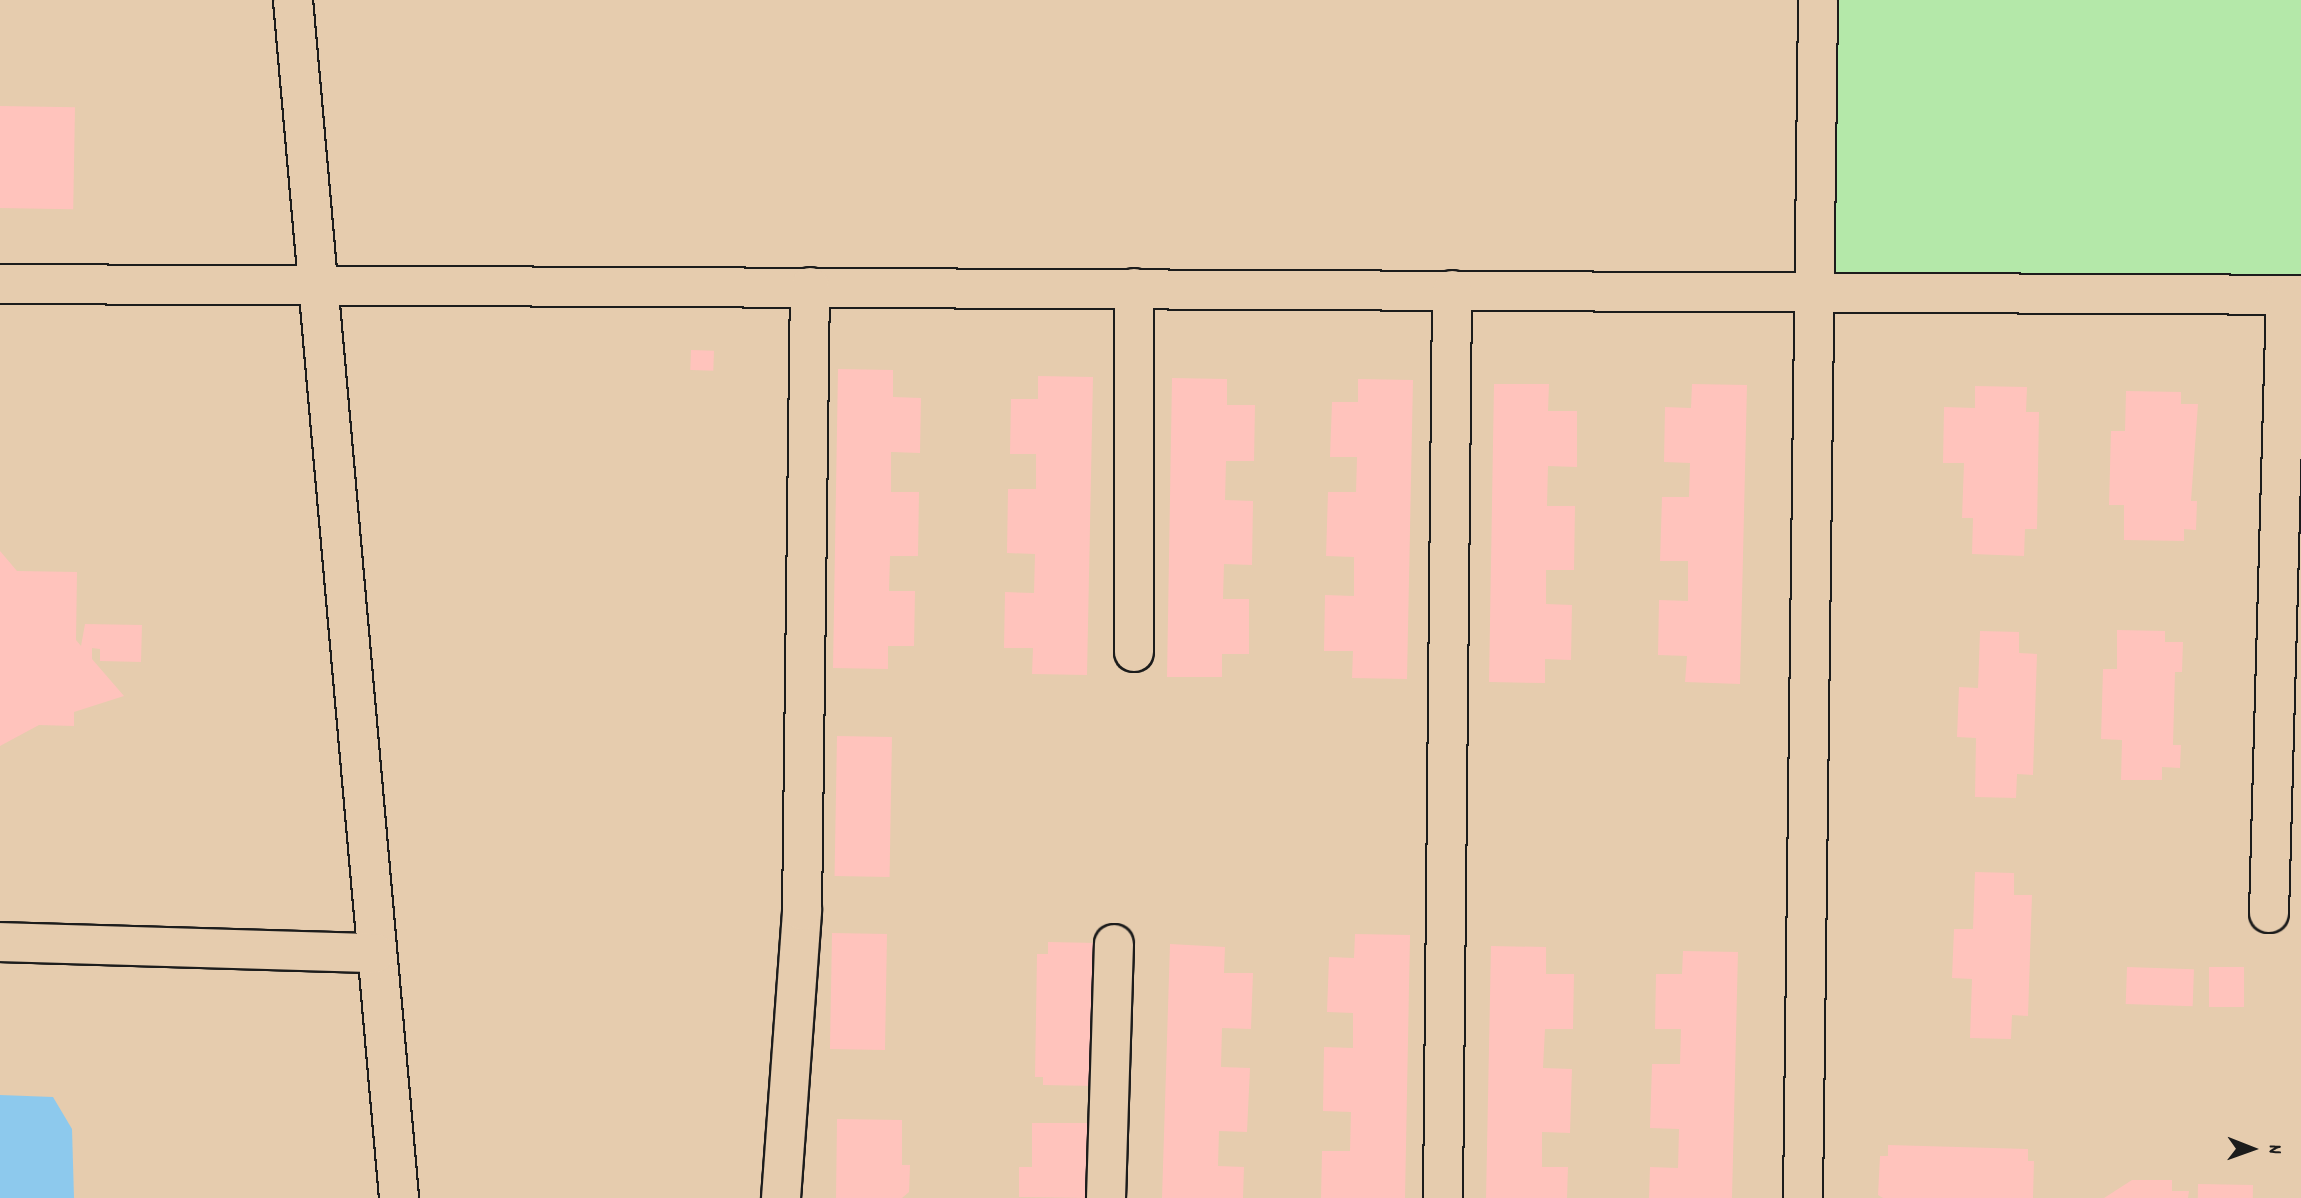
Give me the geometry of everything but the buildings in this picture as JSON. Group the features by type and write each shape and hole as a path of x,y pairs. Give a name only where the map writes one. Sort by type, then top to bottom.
{"street":[{"path":"293,0 375,953 399,1198"},
{"path":"1803,1198 1818,0"},
{"path":"0,284 2293,295 2269,913"},
{"path":"781,1198 802,911 810,287"},
{"path":"1134,288 1134,652"},
{"path":"1443,1198 1451,290"},
{"path":"0,942 375,953"},
{"path":"1106,1198 1115,944"}],"green space":[{"path":"1823,0 2301,0 2301,292 1823,292"}],"water":[{"path":"0,1095 53,1097 72,1129 74,1198 0,1198"}]}
